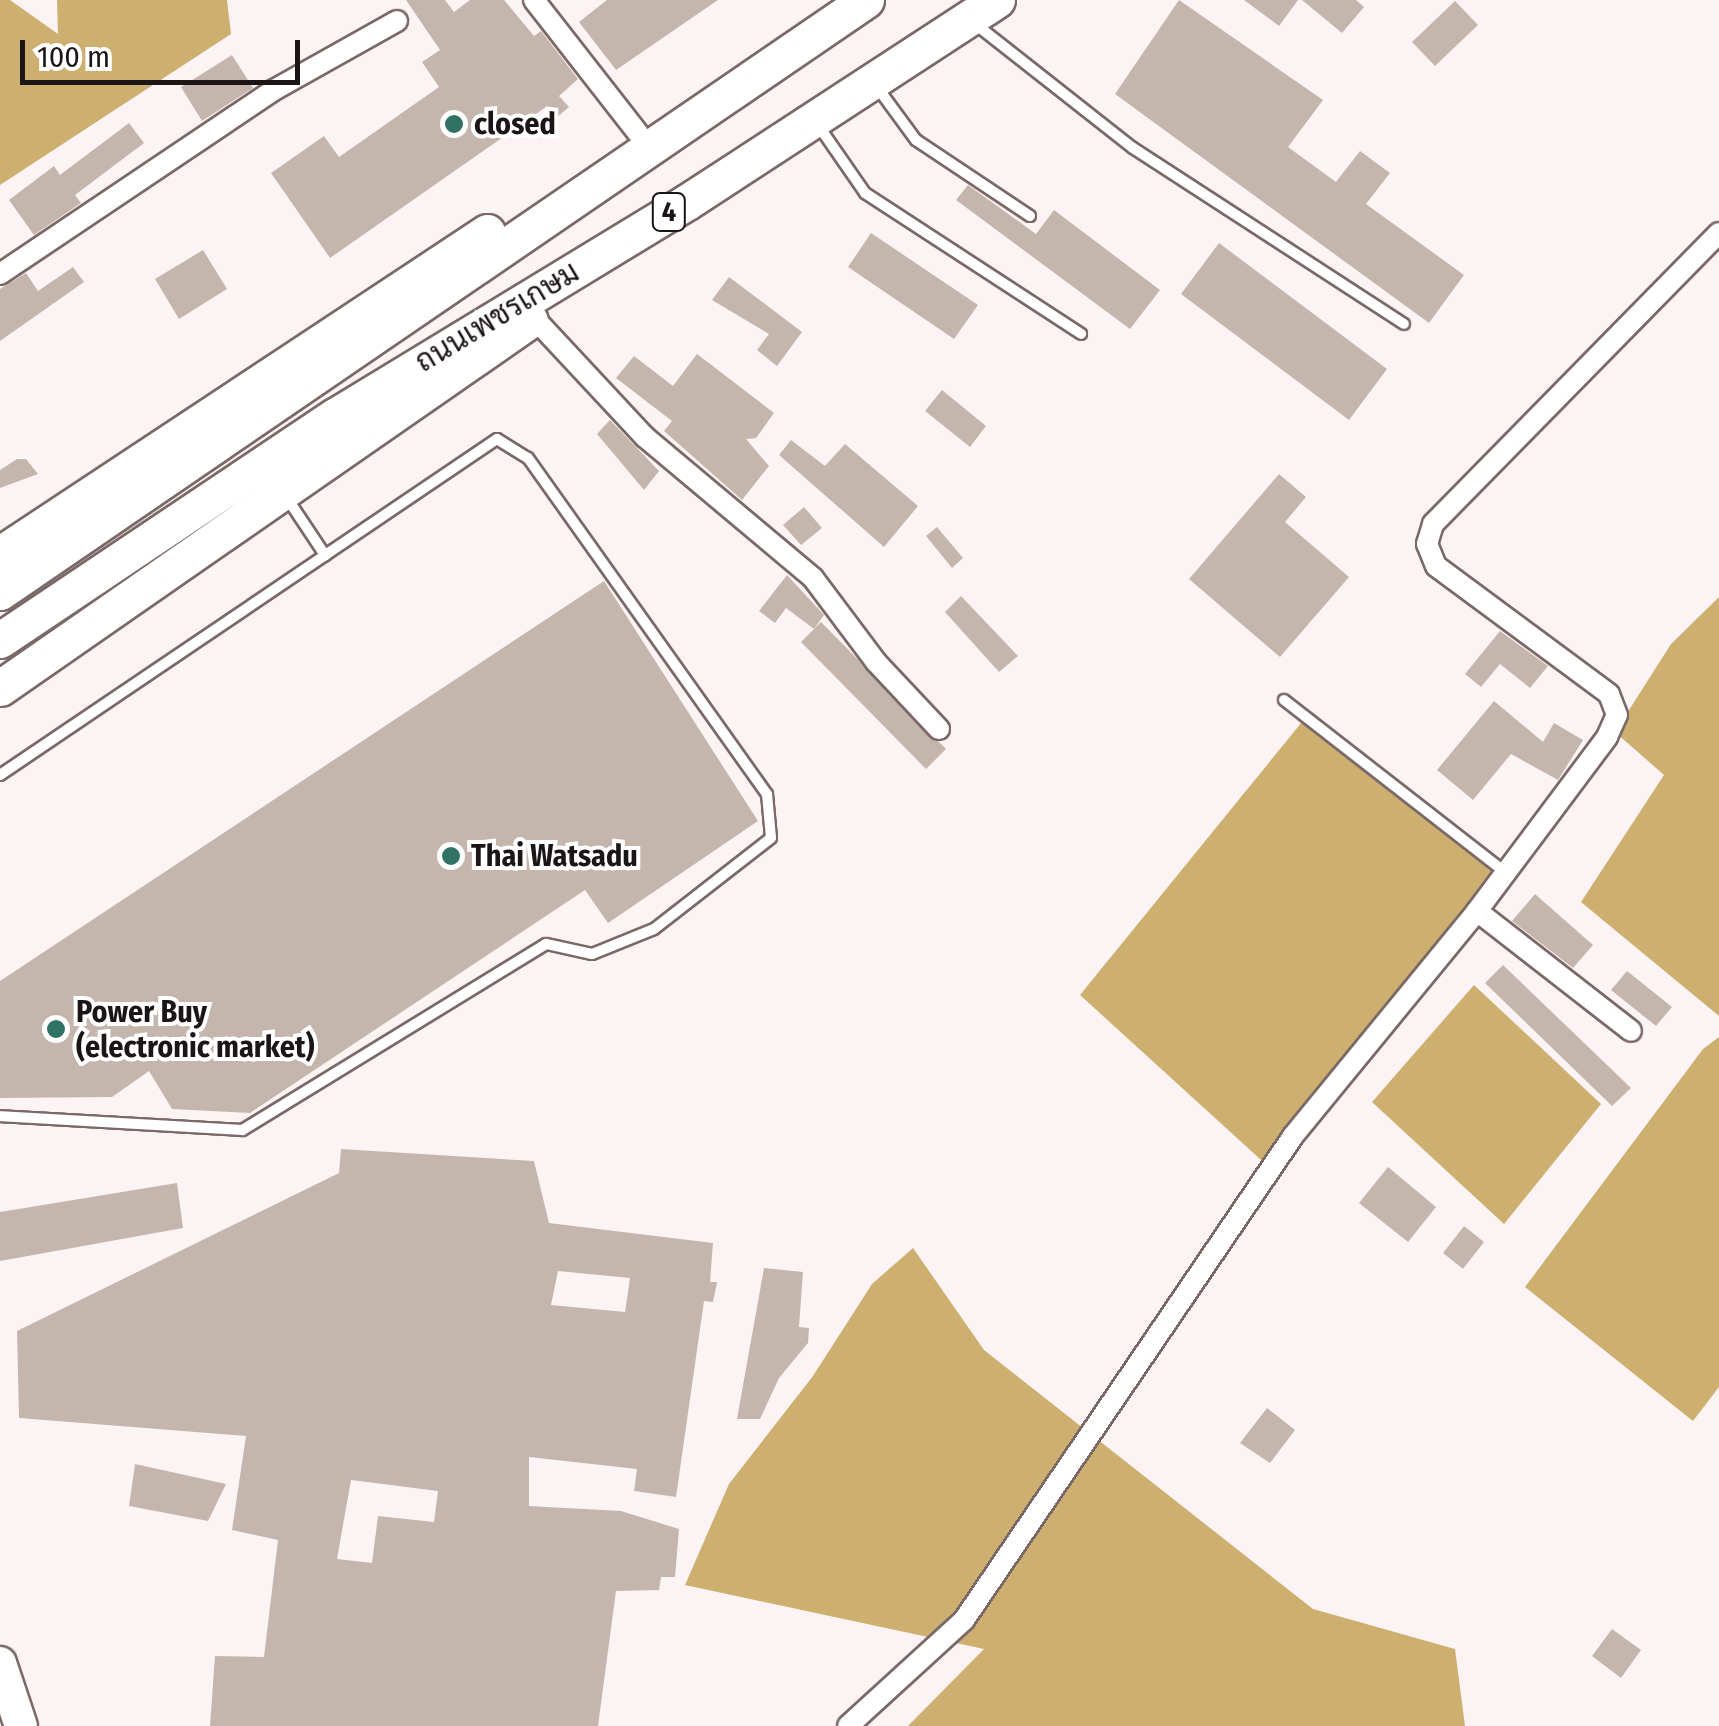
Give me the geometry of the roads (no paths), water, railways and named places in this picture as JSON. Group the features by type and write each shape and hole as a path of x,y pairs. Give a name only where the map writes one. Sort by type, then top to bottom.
{"highway":[{"name":"ถนนเพชรเกษม","path":"0,592 313,384 720,96 866,0"},
{"name":"ถนนเพชรเกษม","path":"0,640 335,416 687,202 983,10"},
{"path":"0,554 638,133 720,96"},
{"path":"0,688 534,318 687,202"}],"main road":[{"path":"0,1663 21,1726"}],"street":[{"path":"534,0 638,133"},
{"path":"0,274 274,90 396,21"},
{"path":"848,1726 964,1620 1293,1136 1477,911 1617,715 1609,694 1436,566 1427,544 1433,524 1719,233"},
{"path":"534,318 645,436 812,578 876,662 939,729"},
{"path":"1477,911 1631,1031"}],"lane":[{"path":"983,10 1133,148 1404,324"},
{"path":"874,82 916,140 1030,216"},
{"path":"814,120 865,193 1081,334"},
{"path":"0,775 496,439 528,458 766,794 771,838 654,930 592,954 546,944 242,1130 0,1116"},
{"path":"284,493 325,554"},
{"path":"1284,700 1506,873"}],"place":[{"name":"closed","path":"454,124"},
{"name":"Thai Watsadu","path":"451,856"},
{"name":"Power Buy (electronic market)","path":"56,1029"}]}
